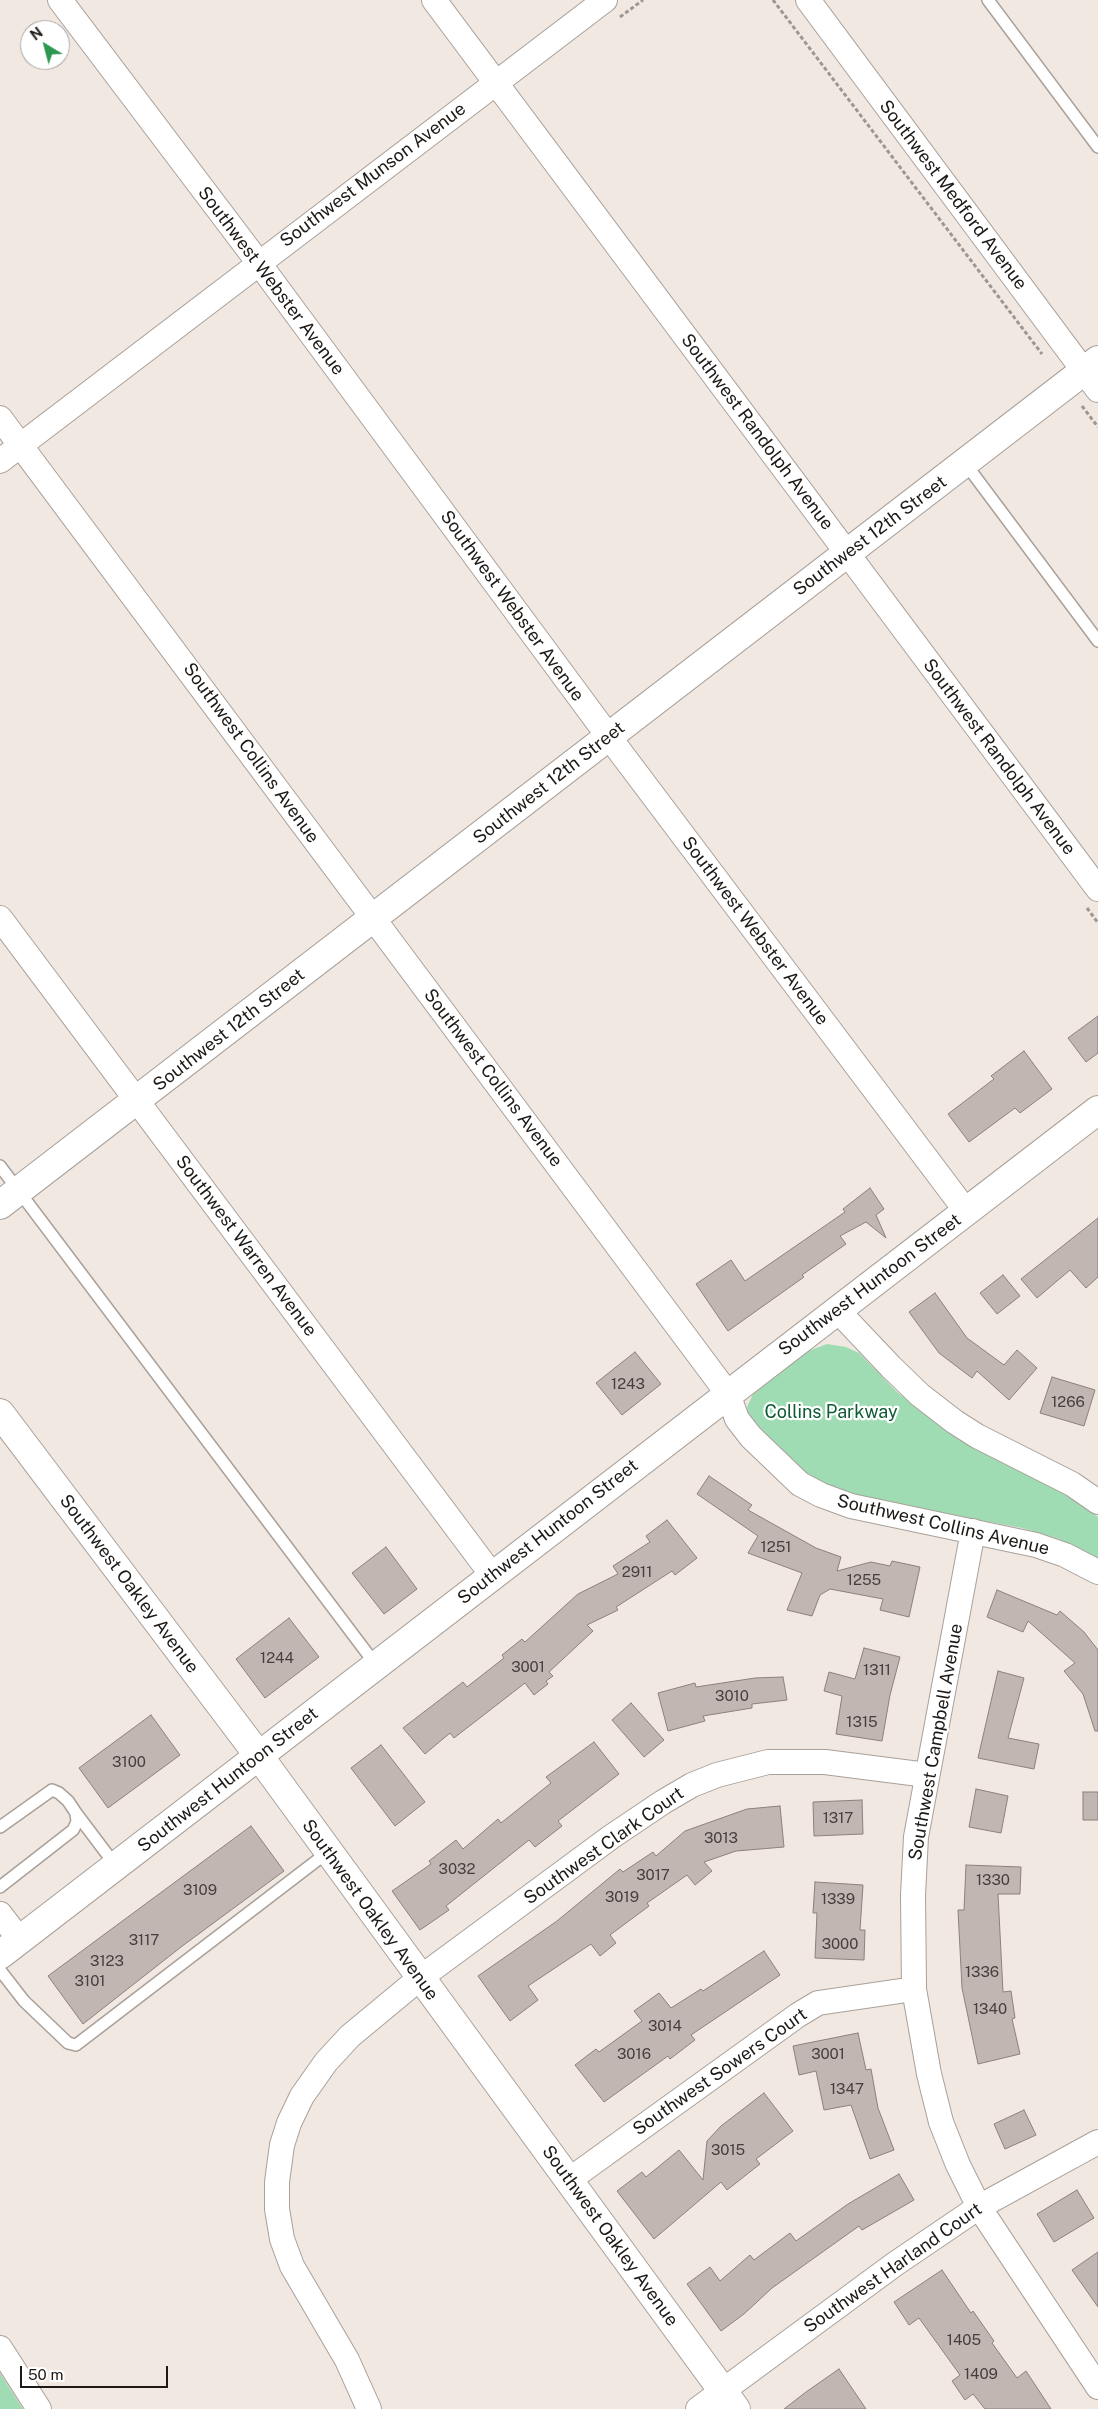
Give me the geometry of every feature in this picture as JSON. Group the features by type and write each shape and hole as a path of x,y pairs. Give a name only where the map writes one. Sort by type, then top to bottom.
{"main road":[{"name":"Southwest 12th Street","path":"9,1198 138,1101 965,463 1094,378"},
{"name":"Southwest Huntoon Street","path":"10,1948 1098,1110"},
{"name":"Southwest Oakley Avenue","path":"0,1414 259,1756 729,2400"}],"street":[{"name":"Southwest Webster Avenue","path":"60,0 258,262 608,737 966,1211"},
{"name":"Southwest Randolph Avenue","path":"434,0 847,553 1092,898"},
{"name":"Southwest Munson Avenue","path":"0,461 258,262 605,0"},
{"name":"Southwest Medford Avenue","path":"808,0 1094,378"},
{"name":"Southwest Collins Avenue","path":"0,418 728,1394 737,1419 751,1437 800,1484 822,1495 851,1506 1036,1545 1065,1554 1098,1572"},
{"name":"Southwest Warren Avenue","path":"0,918 492,1575"},
{"path":"838,1310 920,1395 955,1422 977,1436 1072,1484 1098,1502"},
{"name":"Southwest Campbell Avenue","path":"973,1531 916,1836 913,1895 914,1989 929,2074 942,2122 958,2165 979,2208 1098,2387"},
{"name":"Southwest Clark Court","path":"369,2409 347,2360 292,2266 282,2239 278,2209 277,2182 282,2145 302,2096 326,2062 350,2036 420,1978 611,1837 662,1802 692,1785 717,1775 768,1762 825,1762 927,1775"},
{"path":"0,1914 10,1948"},
{"name":"Southwest Sowers Court","path":"568,2180 798,2014 818,2003 914,1989"},
{"name":"Southwest Harland Court","path":"698,2409 729,2400 895,2264 979,2208 1098,2142"},
{"path":"0,2348 40,2409"}],"lane":[{"path":"988,0 1098,147"},
{"path":"965,463 1098,641"},
{"path":"0,1166 9,1198 376,1665"},
{"path":"0,1826 52,1790 68,1800 116,1866"},
{"path":"0,1888 73,1830 77,1822 76,1813"},
{"path":"0,1970 24,2001 68,2043 76,2045 328,1852"}],"path":[{"path":"773,0 1042,355"},
{"path":"1094,378 1080,403 1098,427"},
{"path":"1092,898 1098,923"}],"green space":[{"name":"Collins Parkway","path":"827,1344 846,1347 859,1353 897,1392 943,1427 1055,1488 1098,1517 1098,1560 1059,1539 1022,1528 898,1505 838,1490 817,1482 799,1469 759,1429 749,1417 747,1407 753,1394 808,1351"},
{"path":"0,2373 23,2409 0,2409"}],"building":[{"path":"1098,1016 1098,1053 1086,1062 1068,1038"},
{"path":"1024,1051 1052,1089 1020,1113 1015,1108 969,1142 948,1114 994,1079 991,1076"},
{"path":"870,1188 884,1209 876,1215 886,1238 866,1222 840,1236 846,1244 802,1275 804,1277 728,1331 696,1284 731,1260 745,1281 845,1212 843,1209"},
{"path":"1098,1218 1098,1277 1086,1288 1070,1270 1037,1298 1021,1279"},
{"path":"1003,1275 1020,1296 997,1314 980,1293"},
{"path":"935,1293 967,1338 1004,1365 1017,1350 1037,1368 1009,1400 977,1371 972,1378 939,1353 909,1312"},
{"path":"635,1352 661,1384 622,1415 596,1383"},
{"path":"1052,1377 1095,1390 1084,1426 1040,1413"},
{"path":"709,1476 752,1505 748,1510 816,1548 841,1557 837,1571 871,1562 890,1566 892,1561 920,1567 909,1617 880,1610 883,1599 830,1589 820,1595 812,1616 787,1610 802,1573 748,1553 758,1536 697,1494"},
{"path":"667,1520 697,1558 675,1575 672,1571 616,1607 618,1610 587,1625 593,1631 549,1672 553,1676 546,1681 548,1684 534,1695 525,1683 454,1738 450,1733 425,1754 403,1728 463,1682 467,1687 504,1658 502,1655 522,1639 525,1642 578,1594 618,1574 613,1566 650,1542 646,1536"},
{"path":"386,1547 417,1589 384,1614 352,1573"},
{"path":"997,1590 1057,1615 1060,1611 1084,1632 1098,1650 1098,1731 1095,1731 1083,1694 1064,1671 1075,1663 1028,1621 1023,1632 987,1617"},
{"path":"289,1618 319,1657 265,1698 236,1659"},
{"path":"864,1648 900,1657 890,1695 882,1741 836,1734 842,1696 824,1691 829,1672 855,1679"},
{"path":"998,1671 1024,1678 1008,1738 1039,1744 1034,1769 978,1758"},
{"path":"783,1677 787,1700 752,1704 752,1708 703,1716 705,1721 668,1731 658,1693 695,1683 696,1687 755,1678"},
{"path":"631,1703 664,1740 644,1757 612,1720"},
{"path":"151,1715 180,1755 108,1808 79,1768"},
{"path":"594,1742 619,1774 558,1821 562,1826 535,1847 529,1840 446,1906 449,1910 420,1930 392,1891 431,1864 429,1861 456,1840 463,1849 498,1819 501,1823 551,1783 546,1777"},
{"path":"381,1745 425,1802 395,1826 351,1768"},
{"path":"976,1789 1008,1796 1001,1833 969,1827"},
{"path":"1083,1792 1098,1792 1098,1820 1083,1820"},
{"path":"862,1800 863,1834 814,1836 813,1802"},
{"path":"780,1806 784,1847 736,1851 704,1862 712,1871 695,1885 687,1875 647,1903 649,1906 610,1935 616,1943 600,1956 591,1944 528,1986 538,2000 510,2021 478,1976 557,1921 620,1869 623,1872 653,1852 656,1856 685,1831 747,1809"},
{"path":"251,1826 284,1871 181,1947 83,2024 48,1976"},
{"path":"966,1865 1021,1867 1020,1894 998,1894 1003,1992 1011,1991 1015,2018 1012,2019 1020,2054 978,2064 962,1988 958,1910 964,1910"},
{"path":"815,1882 863,1885 860,1930 865,1930 864,1960 815,1958 817,1913 813,1913"},
{"path":"764,1951 780,1975 691,2035 695,2040 670,2059 668,2056 604,2102 575,2065 596,2049 599,2052 642,2021 634,2011 659,1993 671,2008 701,1989 703,1991"},
{"path":"858,2033 866,2070 871,2069 878,2108 894,2150 870,2159 851,2105 824,2110 816,2071 799,2075 793,2046"},
{"path":"764,2093 793,2131 756,2159 760,2164 727,2190 721,2182 654,2239 617,2191 642,2172 646,2177 679,2150 703,2180 707,2141 721,2126"},
{"path":"1024,2110 1036,2135 1005,2149 994,2124"},
{"path":"899,2174 914,2200 862,2230 859,2226 772,2288 744,2314 721,2331 687,2284 710,2267 720,2281 750,2255 754,2260 790,2233 796,2241 848,2204"},
{"path":"1077,2190 1094,2218 1054,2242 1037,2214"},
{"path":"1098,2252 1098,2307 1072,2270"},
{"path":"942,2270 971,2313 973,2311 994,2341 992,2343 1017,2378 1026,2371 1051,2409 985,2409 973,2394 965,2400 952,2381 960,2375 919,2318 909,2325 894,2302"},
{"path":"839,2369 866,2409 784,2409 806,2392"}]}
